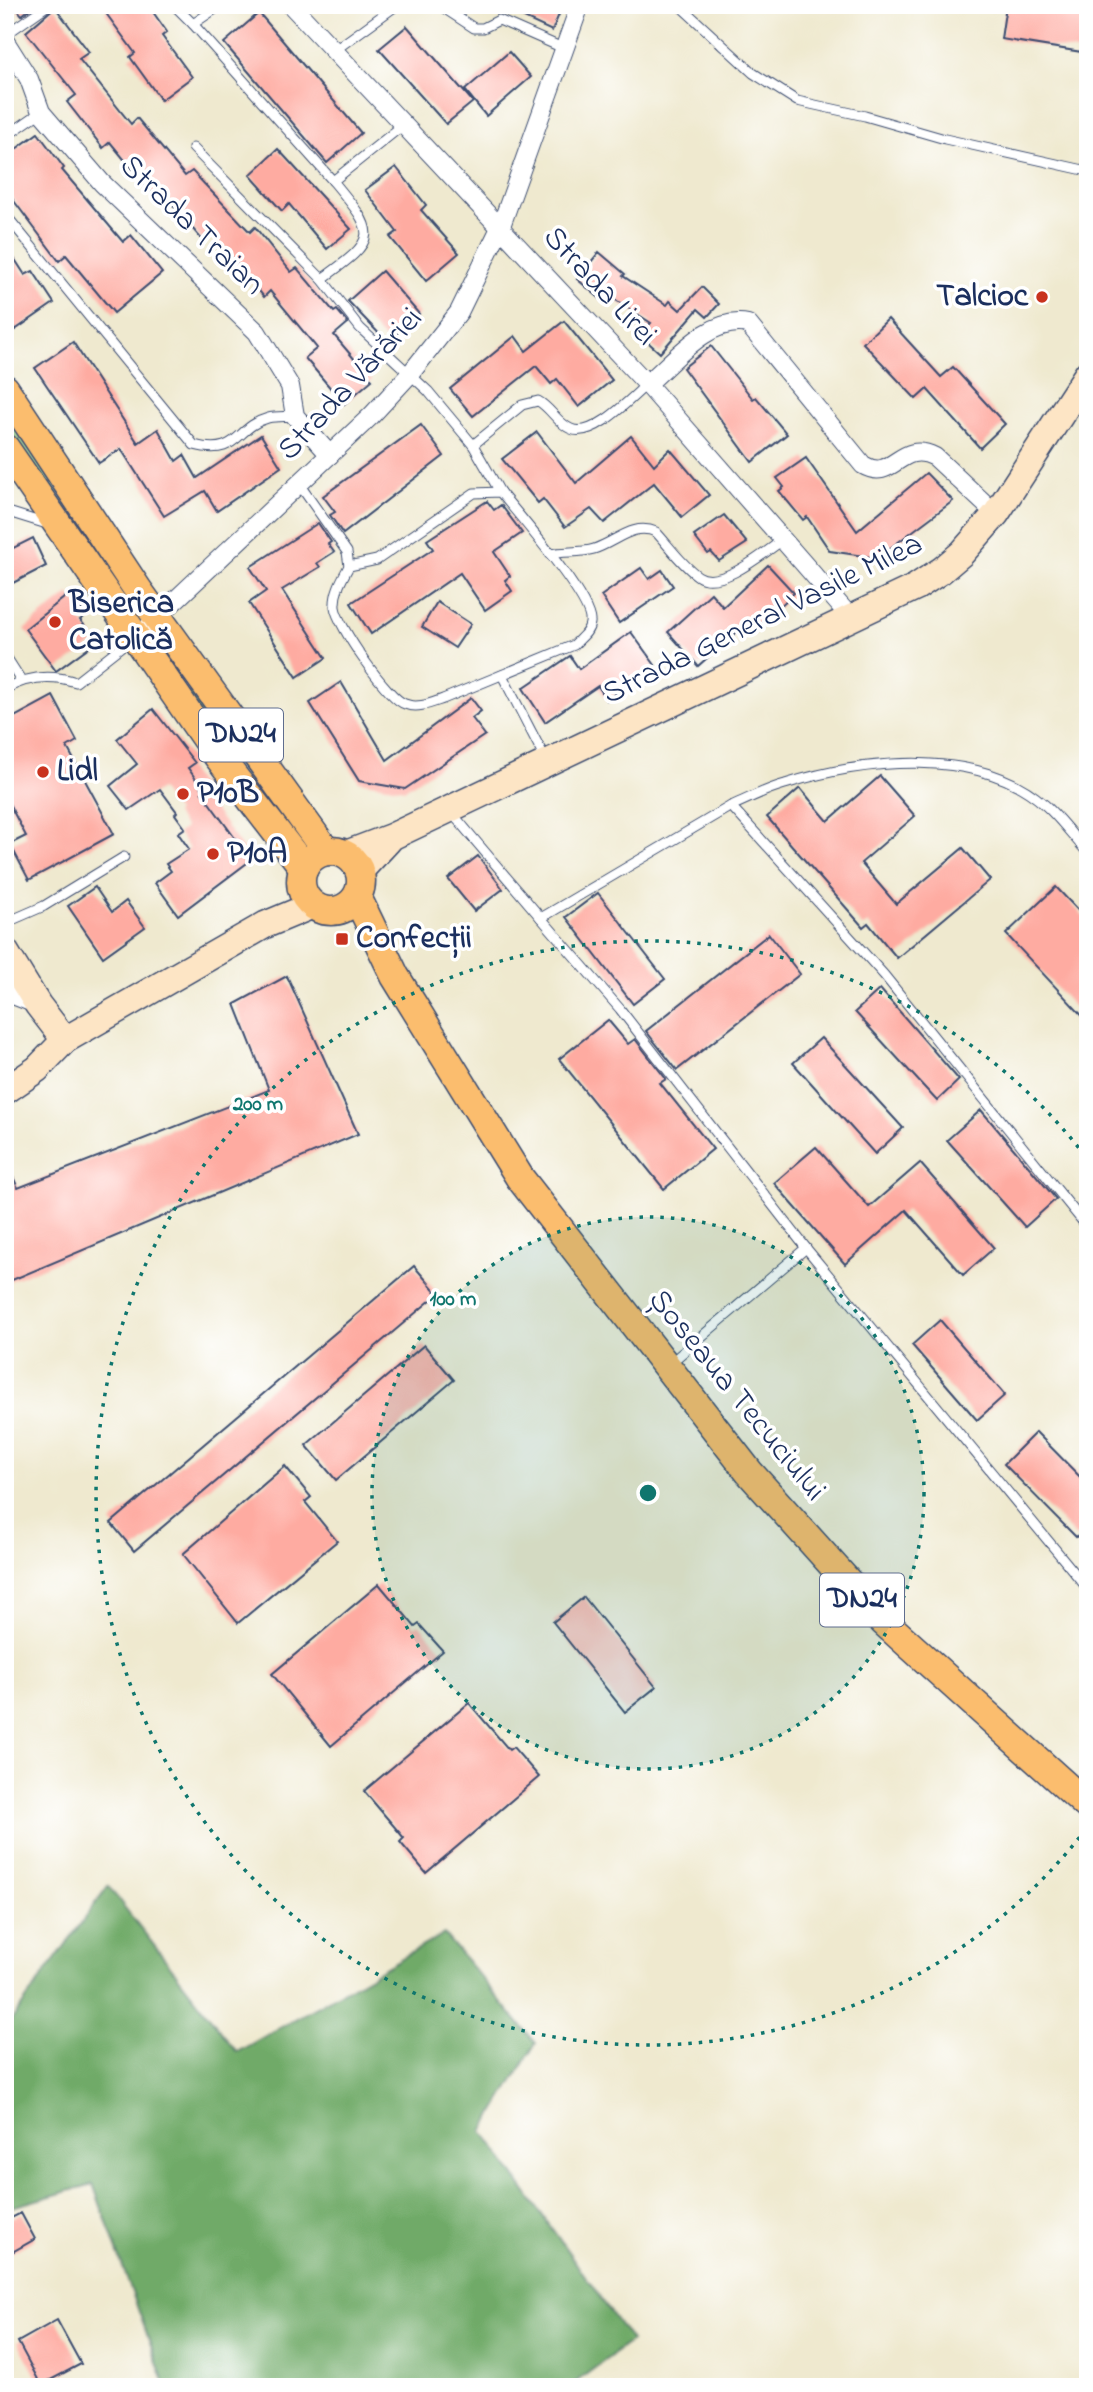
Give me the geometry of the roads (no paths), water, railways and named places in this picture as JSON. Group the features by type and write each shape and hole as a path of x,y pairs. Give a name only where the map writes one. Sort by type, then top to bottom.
{"main road":[{"name":"Strada General Vasile Milea","path":"346,877 391,837 852,619 943,570 981,534 996,514 1088,373"},
{"name":"DN24","path":"5,389 157,618 346,877"},
{"name":"DN24","path":"5,448 306,887"},
{"path":"5,1091 37,1069 65,1040 265,925 306,887 309,860 346,877 332,912 306,887"},
{"name":"Șoseaua Tecuciului","path":"346,877 395,976 520,1178 748,1472 853,1591 1088,1806"},
{"path":"5,951 38,1005 65,1040"}],"street":[{"name":"Strada Lirei","path":"292,5 647,384 852,619"},
{"name":"Strada Vărăriei","path":"135,636 330,455 410,374 459,312 501,226 580,5"},
{"name":"Strada Traian","path":"5,38 29,79 41,112 102,183 257,332 290,386 295,416 330,455"},
{"path":"647,384 710,331 735,322 748,324 758,332 863,465 873,471 881,471 903,456 924,452 935,457 996,514"},
{"path":"5,992 38,1005"}],"lane":[{"path":"5,38 48,5"},
{"path":"174,5 334,181 363,217 368,231 363,246 322,279"},
{"path":"192,24 222,5"},
{"path":"335,50 397,5"},
{"path":"439,5 474,28 483,28 499,20 565,49"},
{"path":"680,5 753,73 797,101 865,116 945,139 1088,171"},
{"path":"5,136 41,112"},
{"path":"334,181 402,125"},
{"path":"194,148 322,279 360,328 410,374 473,445 500,492 550,554 588,610 590,622 586,633 574,645 421,706 405,704 389,694 335,608 337,589 349,566 347,552 299,484"},
{"path":"5,214 194,445 214,450 231,443 266,418 295,416"},
{"path":"473,445 523,405 538,401 572,430 584,431 596,427 647,384"},
{"path":"349,566 377,560 474,493 500,492"},
{"path":"5,511 60,527"},
{"path":"550,554 596,549 621,535 648,529 656,532 699,576 711,580 733,572 784,539"},
{"path":"5,689 21,680 58,676 76,682 135,636"},
{"path":"5,655 21,680"},
{"path":"502,674 547,762"},
{"path":"541,918 731,806 784,784 882,764 944,764 996,776 1045,804 1088,853"},
{"path":"731,806 884,975 1088,1228"},
{"path":"448,808 620,1009 806,1248 1088,1589"},
{"path":"5,923 44,906 124,857"},
{"path":"666,1366 806,1248"}],"place":[{"name":"Talcioc","path":"1042,297"},
{"name":"Biserica Catolică","path":"55,622"},
{"name":"Lidl","path":"43,772"},
{"name":"P10B","path":"183,794"},
{"name":"P10A","path":"213,854"},
{"name":"Confecții","path":"342,939"}]}
